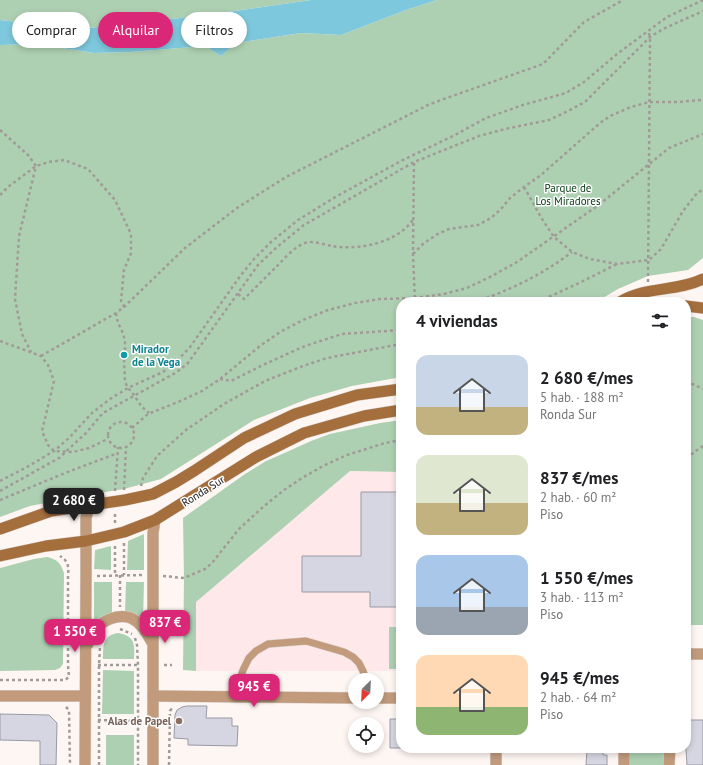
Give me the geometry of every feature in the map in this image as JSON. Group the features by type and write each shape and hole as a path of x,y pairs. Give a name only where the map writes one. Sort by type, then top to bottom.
{"main road":[{"path":"631,297 648,291 685,286 703,279"},
{"path":"691,307 703,308"},
{"name":"Ronda Sur","path":"0,529 52,511 89,506 153,494 194,471 244,438 295,414 357,396 396,390"},
{"name":"Ronda Sur","path":"0,556 46,546 86,541 124,532 155,520 256,457 304,433 364,416 396,411"}],"street":[{"path":"85,765 86,518 89,506"},
{"path":"153,765 153,533 155,520"},
{"path":"86,649 92,632 103,622 120,616 132,619 143,627 154,644"},
{"path":"691,654 703,654"},
{"path":"0,696 85,696"},
{"path":"153,696 348,698"},
{"path":"384,698 396,698"},
{"path":"496,753 496,765"},
{"path":"624,753 624,765"},
{"path":"670,753 670,765"}],"lane":[{"path":"234,697 243,670 249,658 256,651 268,644 306,640 344,652 353,657 359,663 364,673"}],"path":[{"path":"41,356 116,313 185,248 238,208 286,177 430,104 543,64 584,22 623,0"},
{"path":"0,481 28,467 54,451 69,438 92,413 110,399 128,388 163,372 176,362 190,347 254,259 271,242 298,220 396,163 455,135 486,118 523,105 566,93 584,82 617,54 667,17 703,0"},
{"path":"0,491 59,458 86,433 103,413 177,372 188,363 258,265 304,225 414,162 479,136 549,120 585,102 650,37 663,29 703,11"},
{"path":"648,31 650,37 648,291"},
{"path":"413,254 423,244 436,235 449,230 478,225 491,218 510,198 541,175 610,116 631,107 649,102 679,102 701,100 703,98"},
{"path":"0,130 28,155 36,166 19,236 15,299 22,334 31,352"},
{"path":"430,297 467,288 517,262 600,204 669,148 703,134"},
{"path":"0,195 8,187 36,166 49,162 64,160 88,170 115,200 131,234 132,253 124,270 121,301 124,307"},
{"path":"414,162 413,254 415,297"},
{"path":"524,187 554,237 572,252 590,259 617,264 649,260 661,249 683,211 698,192 703,190"},
{"path":"238,294 244,299 288,255 298,246 306,242 334,247 370,246 385,241 402,231 413,220"},
{"path":"486,297 503,292 534,277 557,264 572,252"},
{"path":"549,297 617,264"},
{"path":"132,428 150,413 202,391 220,379 260,346 280,332 303,320 328,310 355,303 380,299 396,299"},
{"path":"116,313 126,349 124,360 125,382 141,406 150,413"},
{"path":"220,379 231,381 305,346 342,334 396,330"},
{"path":"0,341 41,356 48,365 54,381 42,431 48,444 54,451 73,452 89,448 108,439"},
{"path":"138,497 143,478 157,456 186,430 224,404 265,381 303,366 327,358 396,345"},
{"path":"691,384 703,390"},
{"path":"117,422 128,424 132,428 134,434 133,438 131,443 126,446 118,447 108,439 108,431 112,425 117,422"},
{"path":"86,576 172,576 184,578 206,569 239,529 284,490 323,466 347,455 396,441"},
{"path":"691,454 703,446"},
{"path":"0,500 118,453"},
{"path":"0,680 65,680 69,677 69,569 68,563 59,555"},
{"path":"120,575 120,629"},
{"path":"114,630 120,629 131,634 135,638 137,645 138,765"},
{"path":"99,765 99,665 101,643"},
{"path":"68,665 172,665"},
{"path":"65,706 69,710 70,765"},
{"path":"169,765 169,721 170,711 174,706"},
{"path":"69,720 169,721"}],"shaded area":[{"path":"350,471 396,472 396,671 196,671 196,602"}],"green space":[{"path":"0,0 311,0 228,12 181,12 181,18 173,19 173,12 98,12 98,27 90,28 90,12 12,12 12,21 0,20"},
{"name":"Parque de Los Miradores","path":"437,0 703,0 703,258 688,270 648,276 618,289 604,297 396,297 396,378 352,386 310,398 254,420 161,479 124,489 30,506 0,517 0,45 12,45 12,48 62,48 94,53 181,48 208,48 221,56 230,48 247,48 247,41 301,33 341,35 406,10"},
{"path":"691,317 703,320 703,625 691,625"},
{"path":"396,421 396,472 350,471 196,602 196,671 183,670 183,518 266,461 330,434"},
{"path":"144,534 144,570 127,570 128,541"},
{"path":"111,546 111,570 94,569 95,550"},
{"path":"47,557 58,562 64,573 63,664 60,668 55,670 0,671 0,568"},
{"path":"94,582 112,582 112,613 94,621"},
{"path":"126,582 144,582 143,621 125,612"},
{"path":"389,627 396,627 396,669 389,669"},
{"path":"118,633 128,636 133,642 134,659 103,659 105,642 109,636"},
{"path":"103,670 134,671 134,714 102,714"},
{"path":"106,735 134,735 134,765 106,765"},
{"path":"629,753 665,753 665,765 629,765"}],"water":[{"path":"311,0 437,0 406,10 341,35 301,33 247,41 247,12 228,12"},
{"path":"181,18 181,48 94,53 62,48 90,48 90,28 98,27 98,48 173,48 173,19"},
{"path":"0,20 12,21 12,45 0,45"},
{"path":"208,48 230,48 221,56"}],"building":[{"path":"361,492 396,492 396,607 370,607 370,592 302,592 302,556 361,556"},
{"path":"187,706 207,706 206,718 232,718 232,726 238,726 237,746 188,745 188,739 174,738 175,715 177,710"},
{"path":"0,714 49,715 57,723 56,765 40,765 40,741 0,740"},
{"path":"390,719 396,719 396,748 390,748"},
{"path":"691,720 703,720 703,765 687,765 686,753 691,753"},
{"path":"587,753 603,753 603,755 607,755 607,765 586,765"}],"place":[{"name":"Mirador de la Vega","path":"124,355"},
{"name":"Alas de Papel","path":"179,721"}]}
